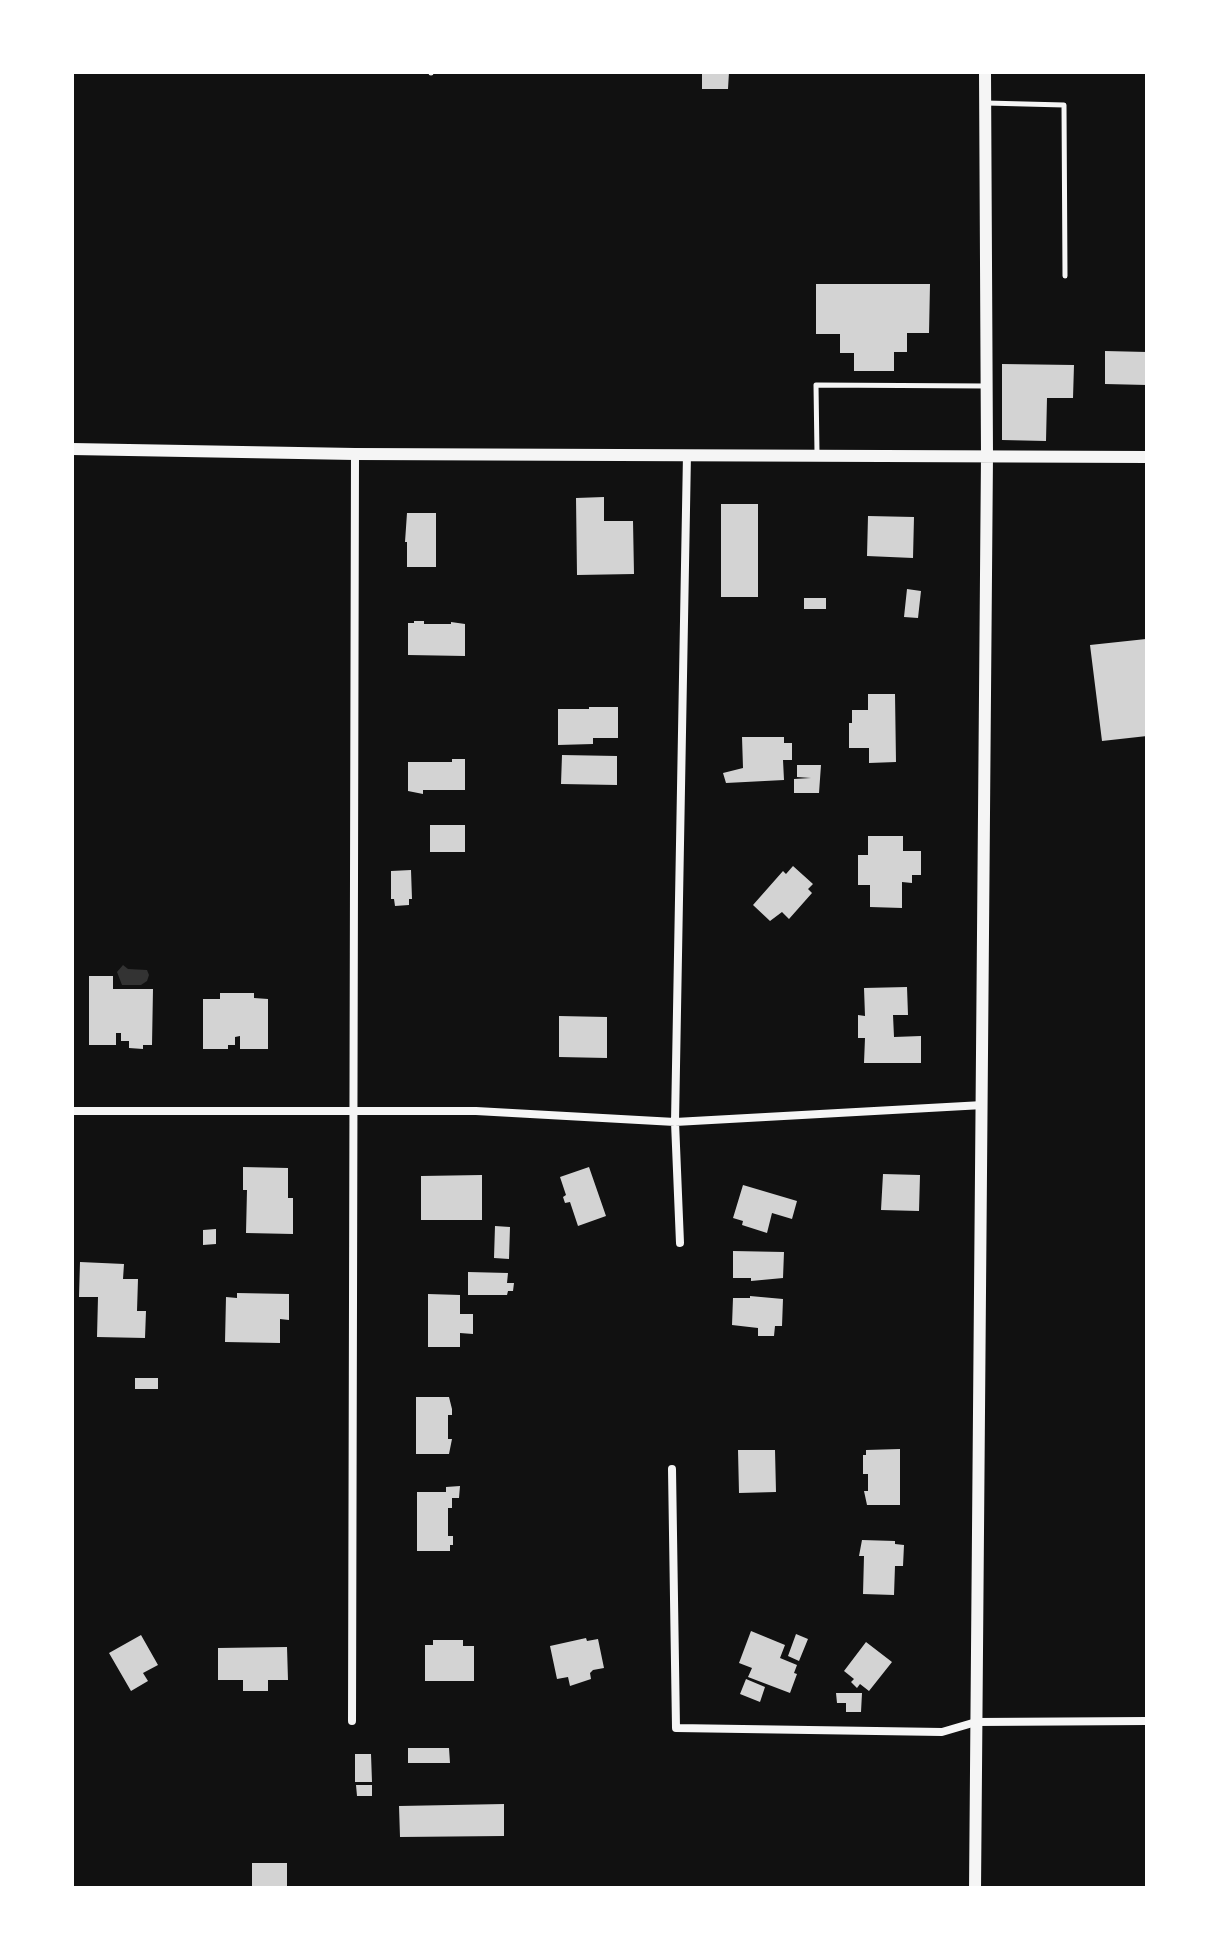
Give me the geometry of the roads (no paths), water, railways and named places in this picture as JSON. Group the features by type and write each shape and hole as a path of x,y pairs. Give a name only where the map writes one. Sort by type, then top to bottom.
{"street":[{"path":"975,1888 987,455 985,72"},
{"path":"72,449 355,454 1147,457"},
{"path":"352,1721 355,454"},
{"path":"680,1243 675,1122 687,454"},
{"path":"72,1111 476,1111 675,1122 983,1105"},
{"path":"672,1469 676,1728 942,1732 976,1722 1147,1721"}],"lane":[{"path":"985,103 1064,105 1065,276"},
{"path":"817,454 816,385 987,386"}]}
